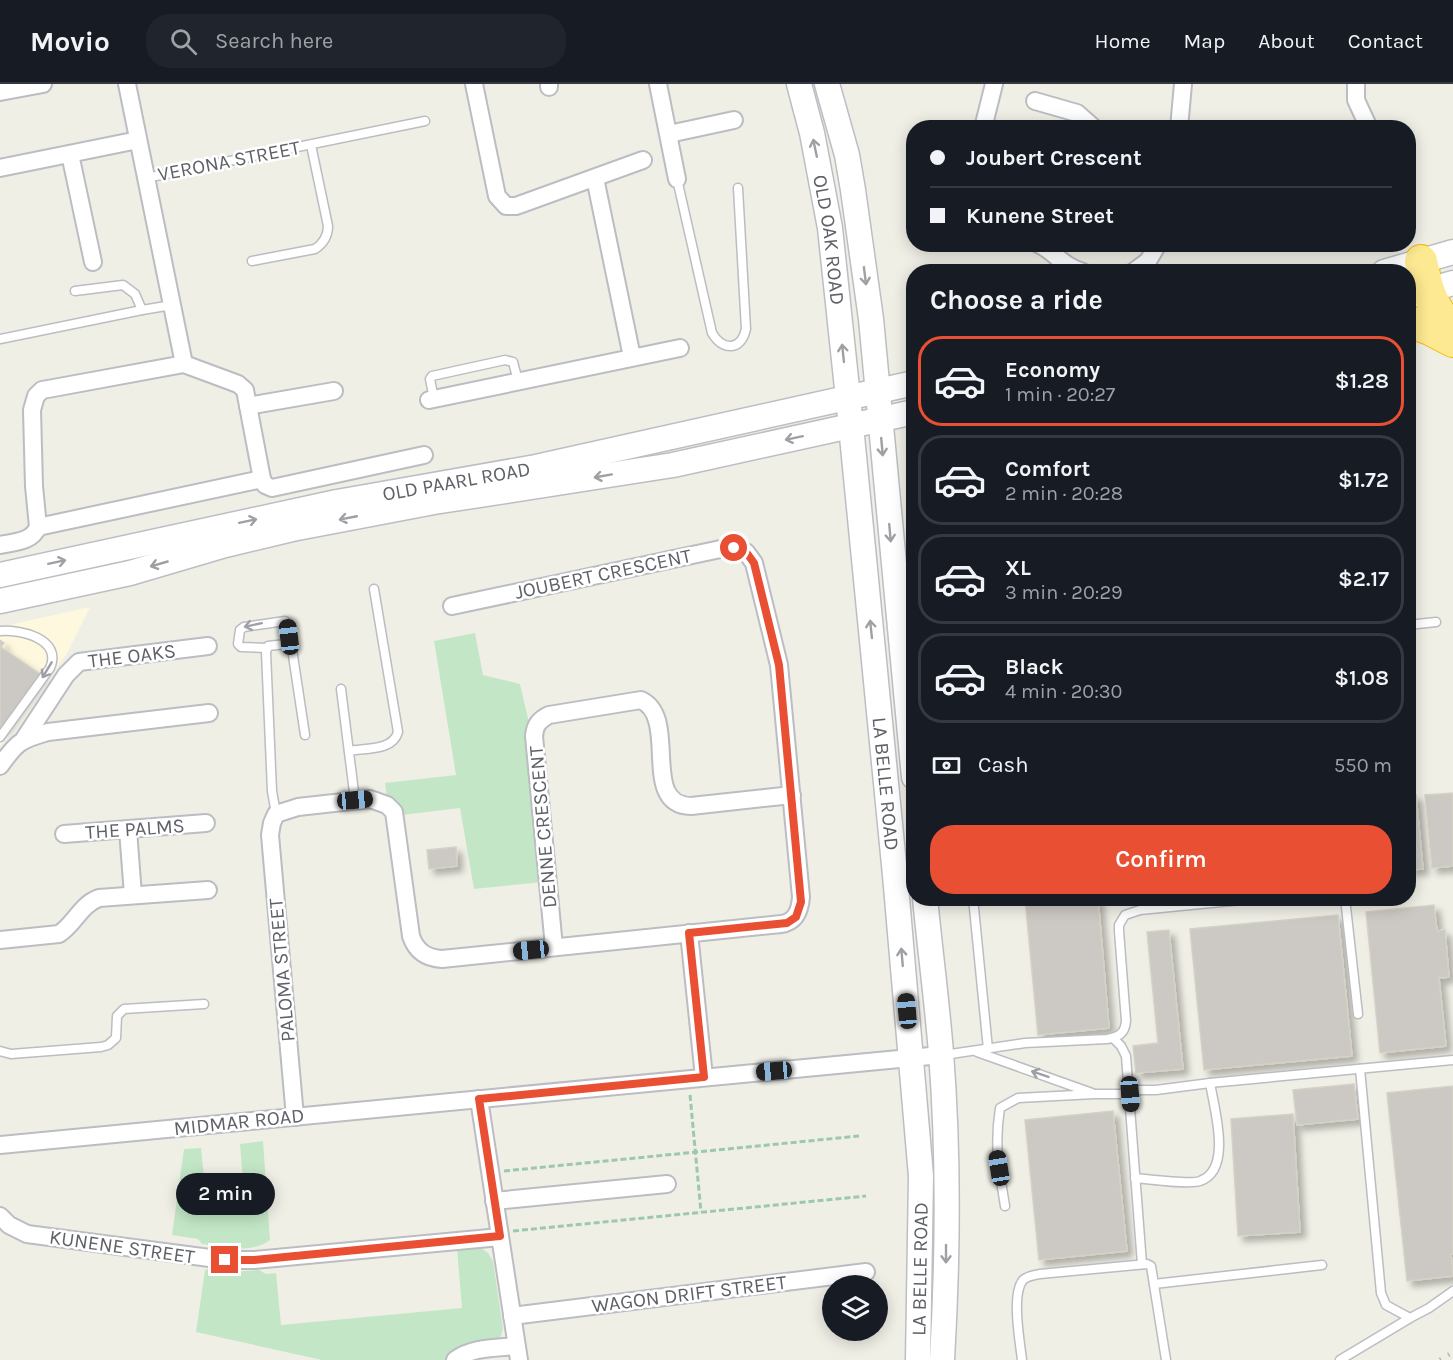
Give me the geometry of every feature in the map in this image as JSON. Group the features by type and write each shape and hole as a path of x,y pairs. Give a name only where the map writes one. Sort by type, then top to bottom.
{"highway":[{"path":"1427,283 1432,303 1453,333"},
{"path":"1416,324 1453,341"}],"main road":[{"name":"OLD OAK ROAD","path":"799,84 812,133 828,218 851,426"},
{"name":"OLD OAK ROAD","path":"827,84 847,155 854,190 871,320 880,420"},
{"path":"1427,283 1453,252"},
{"name":"OLD PAARL ROAD","path":"0,575 338,502 536,467 906,385"},
{"name":"OLD PAARL ROAD","path":"0,601 130,573 225,545 302,527 422,504 673,465 906,414"},
{"name":"LA BELLE ROAD","path":"880,420 906,693"},
{"name":"LA BELLE ROAD","path":"851,426 912,1057 921,1176 918,1360"},
{"name":"LA BELLE ROAD","path":"927,906 941,1055 947,1196 946,1297 942,1360"},
{"path":"912,1057 922,1046 926,1036 921,984 928,929"},
{"path":"921,1176 927,1161 929,1146 928,1080 941,1055"}],"street":[{"path":"0,93 42,84"},
{"path":"127,84 184,364"},
{"path":"474,84 497,196 501,203 511,207 516,206 643,160"},
{"path":"658,84 677,179"},
{"path":"985,120 994,84"},
{"path":"1180,120 1183,84"},
{"path":"1356,84 1356,100 1365,120"},
{"path":"1035,101 1077,113 1085,120"},
{"path":"669,134 734,120"},
{"path":"0,168 138,140"},
{"path":"70,154 93,262"},
{"path":"595,178 632,357"},
{"path":"1049,252 1063,264"},
{"path":"1144,264 1153,252"},
{"path":"431,400 680,348"},
{"path":"0,545 30,538 36,533 38,527 34,492 32,410 36,396 42,390 184,364 241,385 245,390 262,479 265,485 272,488 424,455"},
{"path":"248,406 334,391"},
{"path":"38,527 262,479"},
{"name":"JOUBERT CRESCENT","path":"355,800 370,799 387,805 394,812 411,936 418,949 429,957 442,959 781,924 796,917 801,897 779,665 754,563 746,552 730,547 452,606"},
{"name":"THE OAKS","path":"0,766 14,747 24,739 66,675 76,664 208,646"},
{"name":"DENNE CRESCENT","path":"554,947 534,736 537,723 542,718 641,700 649,704 657,717 665,790 673,801 691,806 792,795"},
{"path":"24,739 48,732 209,713"},
{"path":"274,819 298,807 355,800"},
{"name":"PALOMA STREET","path":"274,819 270,842 295,1117"},
{"name":"THE PALMS","path":"64,834 206,824"},
{"path":"128,830 133,895"},
{"path":"0,940 59,934 87,904 99,898 208,891"},
{"path":"689,933 696,1078"},
{"name":"MIDMAR ROAD","path":"0,1145 941,1055"},
{"path":"455,1360 474,1351 518,1353 479,1099"},
{"path":"494,1201 667,1184"},
{"name":"KUNENE STREET","path":"1,1220 27,1234 225,1260 254,1260 499,1234"},
{"name":"WAGON DRIFT STREET","path":"512,1316 866,1272"}],"lane":[{"name":"VERONA STREET","path":"146,178 425,121"},
{"name":"VERONA STREET","path":"252,261 315,249 324,241 328,226 311,145"},
{"path":"677,179 712,333 717,342 724,346 741,342 746,329 738,188"},
{"path":"75,291 123,285 135,294 142,310"},
{"path":"0,339 172,304"},
{"path":"431,400 430,379 432,376 485,364 512,361 518,381"},
{"path":"349,751 388,745 396,739 398,732 374,589"},
{"path":"290,645 266,648 241,647 238,644 240,630 244,627 285,621 288,624 305,735"},
{"path":"1416,624 1436,622"},
{"path":"0,631 20,630 30,634 48,645 52,657 50,668 0,737"},
{"path":"266,648 274,819"},
{"path":"341,689 355,800"},
{"path":"974,906 988,1049"},
{"path":"941,1055 1025,1043 1113,1038 1121,1034 1126,1022 1119,925 1125,915 1140,910 1181,906"},
{"path":"1346,906 1358,1014"},
{"path":"0,1051 11,1054 108,1045 116,1038 117,1016 124,1010 204,1004"},
{"path":"1113,1038 1121,1046 1126,1056 1142,1264"},
{"path":"975,1051 1095,1094"},
{"path":"1005,1206 996,1149 1000,1108 1018,1098 1130,1094 1140,1090 1453,1060"},
{"path":"1360,1069 1381,1293 1386,1305 1410,1318"},
{"path":"1135,1178 1199,1182 1211,1175 1218,1165 1219,1150 1218,1126 1210,1083"},
{"path":"1022,1360 1017,1313 1018,1290 1026,1277 1142,1264 1151,1266 1166,1360"},
{"path":"1154,1284 1322,1265"},
{"path":"1340,1360 1430,1308 1453,1291"}],"path":[{"path":"696,1078 695,1152 701,1212"},
{"path":"490,1172 859,1137"},
{"path":"499,1234 866,1196"}],"shaded area":[{"path":"90,607 67,653 0,746 0,627"}],"green space":[{"path":"475,633 483,675 520,684 530,727 543,882 474,889 460,808 402,815 387,797 385,783 456,775 434,641"},
{"path":"263,1141 270,1240 255,1247 228,1248 202,1244 198,1239 172,1235 184,1149 201,1148 205,1186 243,1182 240,1144"},
{"path":"480,1247 493,1261 503,1329 500,1339 457,1351 445,1360 322,1360 196,1332 205,1270 208,1269 232,1272 259,1270 266,1274 276,1273 281,1325 462,1308 457,1249"}],"building":[{"path":"0,640 4,643 1,647 40,674 0,730"},
{"path":"1453,793 1453,866 1432,868 1425,795"},
{"path":"1416,795 1423,869 1416,869"},
{"path":"456,847 457,866 429,869 427,850"},
{"path":"1434,905 1437,931 1445,930 1449,977 1439,978 1446,1046 1380,1053 1366,912"},
{"path":"1026,906 1099,906 1109,1028 1038,1035"},
{"path":"1338,915 1352,1056 1204,1070 1190,929"},
{"path":"1169,930 1183,1069 1136,1073 1133,1046 1158,1043 1147,932"},
{"path":"1354,1084 1358,1119 1297,1125 1293,1090"},
{"path":"1453,1086 1453,1253 1451,1254 1453,1276 1407,1281 1387,1093"},
{"path":"1113,1111 1127,1251 1039,1260 1025,1120"},
{"path":"1293,1114 1300,1232 1238,1236 1231,1119"}],"railway":[{"path":"1440,1360 1453,1352"}],"route":[{"path":"225,1260 254,1260 500,1236 479,1099 704,1077 689,933 787,923 796,917 801,902 779,665 754,563 746,552 734,548"}]}
